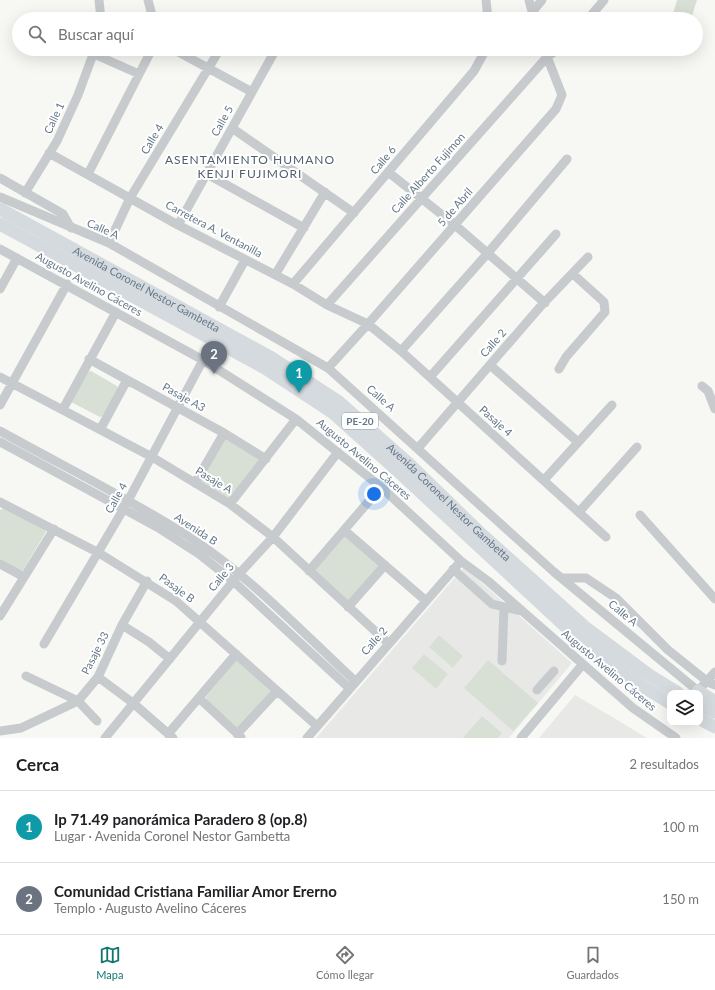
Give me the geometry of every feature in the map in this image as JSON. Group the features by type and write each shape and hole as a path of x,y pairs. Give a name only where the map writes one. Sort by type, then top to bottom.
{"highway":[{"name":"Avenida Coronel Nestor Gambetta","path":"0,209 270,357 338,402 407,462 479,532 586,628 649,675 673,690"},
{"name":"Avenida Coronel Nestor Gambetta","path":"0,224 265,368 332,412 578,638 642,686 667,701"},
{"path":"707,686 715,702"},
{"path":"703,706 715,712"},
{"path":"703,721 715,727"}],"street":[{"path":"99,0 100,12"},
{"path":"148,0 151,12"},
{"path":"486,0 487,12"},
{"path":"529,0 532,12"},
{"path":"535,12 542,0"},
{"path":"594,12 604,0"},
{"name":"Calle 1","path":"25,193 49,153 75,101 93,56"},
{"path":"105,56 139,74"},
{"path":"88,174 148,56"},
{"path":"186,56 252,92"},
{"name":"Calle 4","path":"109,243 130,198 216,56"},
{"name":"Calle 5","path":"178,225 272,56"},
{"name":"Calle 6","path":"293,284 474,71 482,56"},
{"name":"Calle Alberto Fujimon","path":"327,304 421,199 542,56"},
{"name":"5 de Abril","path":"328,368 455,225 560,102 562,95 546,56"},
{"path":"232,128 354,213"},
{"name":"Carretera A. Ventanilla","path":"49,153 178,225 293,284 327,304 368,324"},
{"path":"401,350 488,254 567,159"},
{"path":"388,172 455,225 545,303"},
{"path":"207,174 304,228"},
{"path":"0,178 63,214 71,228"},
{"path":"275,275 325,192"},
{"name":"Calle A","path":"0,197 109,243 219,307 284,341 328,368 419,447 562,578 707,686"},
{"path":"430,376 515,278 556,234"},
{"name":"Augusto Avelino Cáceres","path":"0,249 67,284 203,360 296,419 381,487 461,561 522,611 633,708 676,738"},
{"name":"Calle 2","path":"419,447 545,303 588,257"},
{"path":"0,289 17,258"},
{"path":"219,307 245,260"},
{"path":"559,369 566,357 605,312 604,302 573,274"},
{"path":"0,405 67,284"},
{"path":"63,409 116,312"},
{"name":"Pasaje 4","path":"368,324 401,350 606,537"},
{"name":"Pasaje A3","path":"89,359 178,407 266,459"},
{"name":"Calle 4","path":"44,644 99,552 152,457 203,360"},
{"path":"490,365 578,442"},
{"name":"Pasaje A","path":"0,377 101,428 230,504 273,537 388,643"},
{"path":"101,428 127,380"},
{"path":"702,386 708,391 715,409"},
{"path":"544,480 612,405"},
{"path":"230,504 296,419"},
{"name":"Avenida B","path":"0,431 125,505"},
{"path":"195,483 224,433"},
{"name":"Avenida B","path":"0,442 188,536 352,684"},
{"path":"579,512 636,447"},
{"name":"Calle 3","path":"107,737 200,621 273,537 338,452"},
{"path":"309,571 381,487"},
{"name":"Pasaje B","path":"1,504 99,552 147,581 176,601 317,726"},
{"path":"640,515 715,599"},
{"path":"0,616 54,530"},
{"path":"344,530 425,600"},
{"name":"Calle 2","path":"307,738 425,600 461,561"},
{"path":"0,564 24,578"},
{"path":"348,607 385,565"},
{"path":"453,569 492,604 522,611"},
{"path":"562,578 586,578 616,598 668,650 707,686 715,672"},
{"name":"Pasaje 33","path":"0,731 21,728 78,701 98,677 122,625 147,581"},
{"path":"502,661 504,608"},
{"path":"122,625 149,642 170,659"},
{"path":"98,677 133,703 170,736 236,654"},
{"path":"521,738 583,664"},
{"path":"537,690 554,671"},
{"path":"26,676 78,701 97,721"},
{"path":"200,699 240,736 277,691"}],"shaded area":[{"path":"677,0 697,0 693,12 673,12"},
{"path":"91,371 117,386 118,389 104,415 100,417 71,402 86,372"},
{"path":"224,438 261,460 231,500 199,481"},
{"path":"5,507 44,529 46,532 23,570 20,571 0,561 0,510"},
{"path":"344,535 379,563 379,569 350,600 346,600 315,574 315,569"},
{"path":"464,567 572,663 509,738 316,738"},
{"path":"439,635 463,656 453,668 429,647"},
{"path":"424,654 448,674 436,689 412,668"},
{"path":"236,660 272,690 240,726 237,727 207,700 206,697"},
{"path":"488,660 538,703 513,731 464,688"},
{"path":"575,695 619,721 647,738 539,738"},
{"path":"482,716 502,733 498,738 463,738"}],"place":[{"name":"Comunidad Cristiana Familiar Amor Ererno","path":"214,374"},
{"name":"Ip 71.49 panorámica Paradero 8 (op.8)","path":"299,393"}],"district":[{"name":"ASENTAMIENTO HUMANO KENJI FUJIMORI","path":"250,167"}]}
